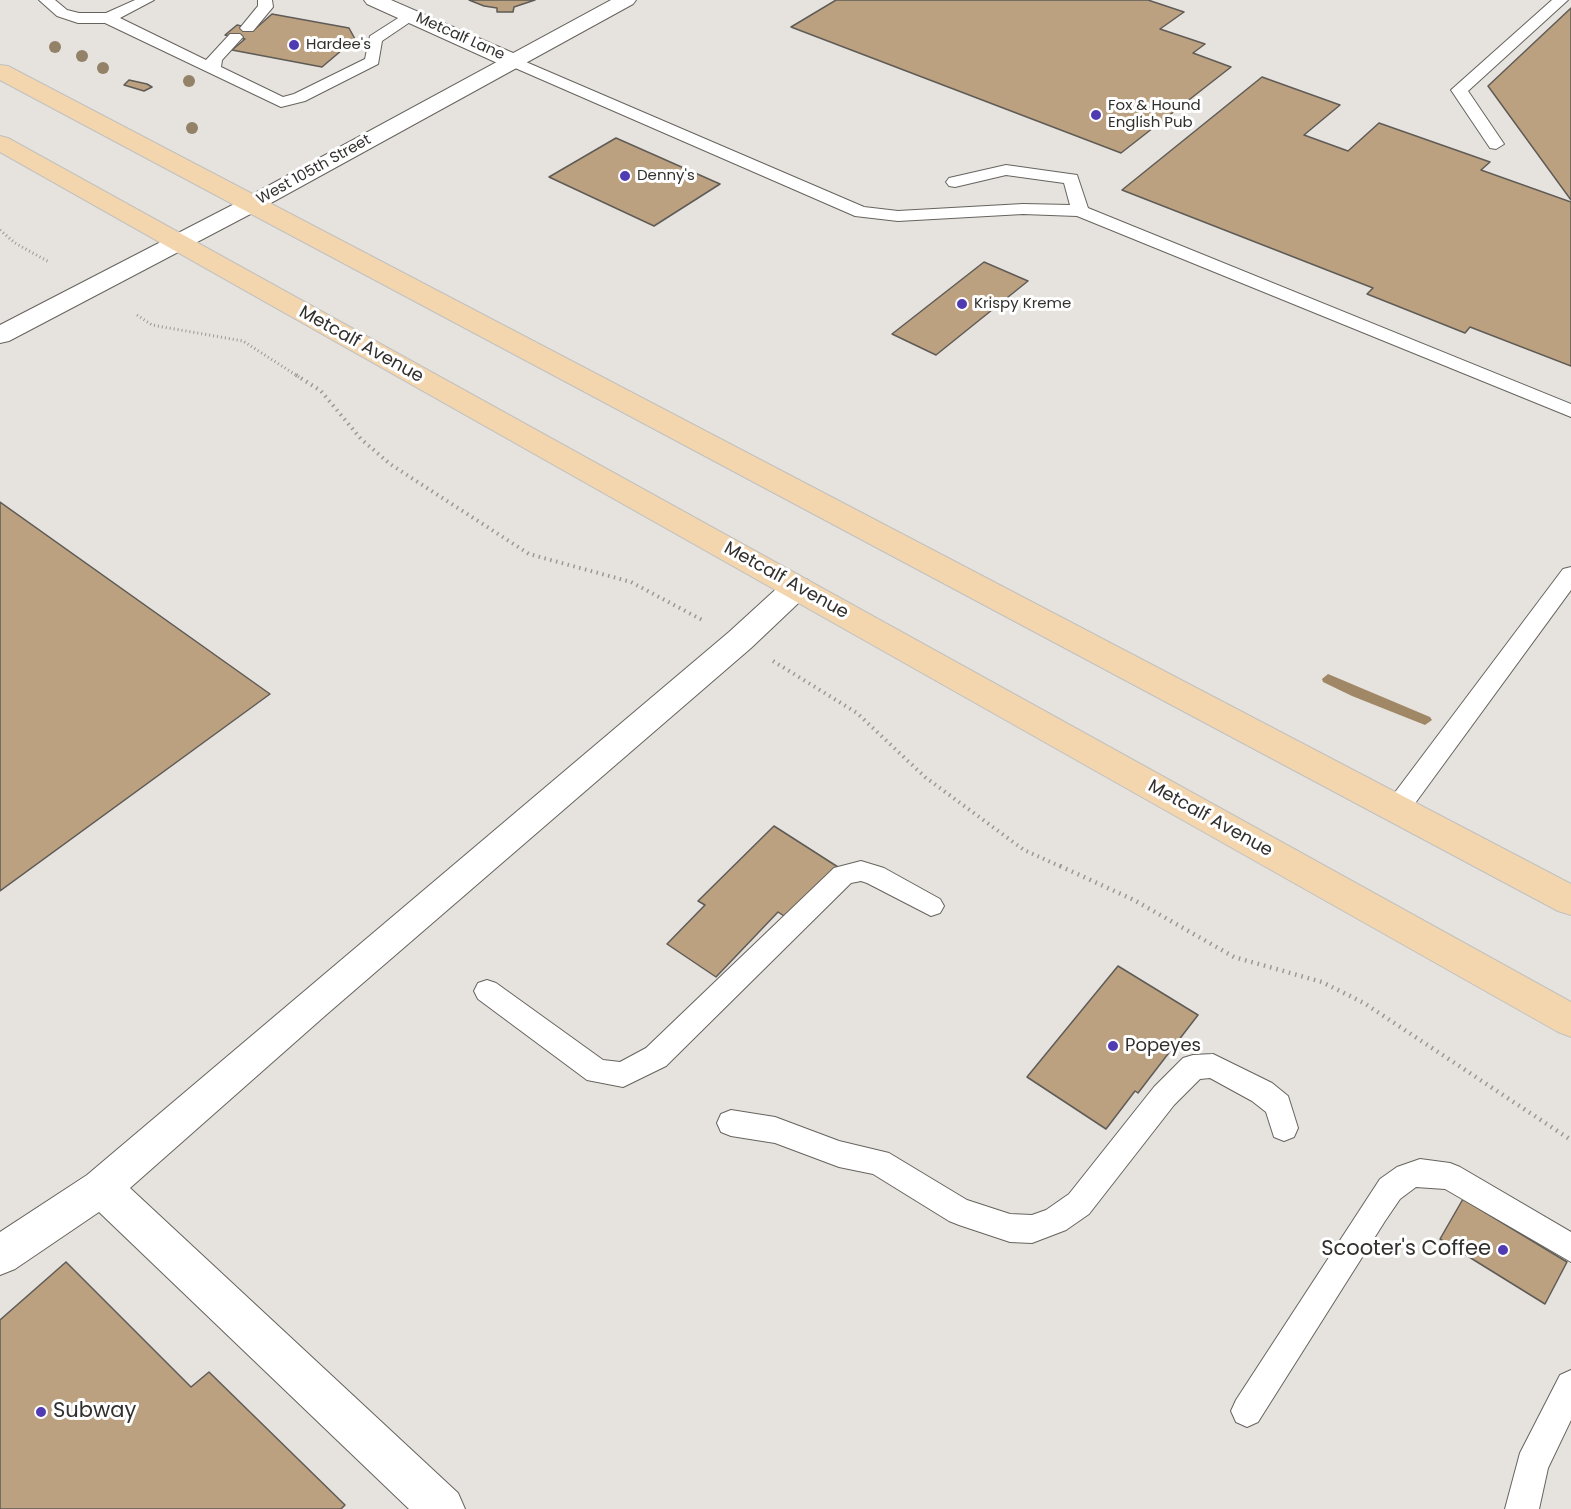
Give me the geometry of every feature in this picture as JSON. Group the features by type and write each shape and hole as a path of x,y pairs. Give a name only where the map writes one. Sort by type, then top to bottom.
{"main road":[{"path":"0,70 1571,902"},
{"name":"Metcalf Avenue","path":"0,143 1571,1021"}],"street":[{"name":"Metcalf Lane","path":"374,0 512,61"},
{"name":"West 105th Street","path":"0,335 252,204 626,0"},
{"path":"0,1255 101,1188 740,640 797,587"},
{"path":"101,1188 442,1509"}],"lane":[{"path":"46,0 62,13 78,18 108,18 147,0"},
{"path":"213,69 214,59 266,7 265,0"},
{"path":"1496,144 1459,90 1561,0"},
{"path":"108,18 281,102 299,98 372,61 375,39 411,16"},
{"path":"512,61 861,212 897,216 1023,209 1080,211 1571,411"},
{"path":"955,182 1006,170 1071,179 1080,211"},
{"path":"1396,810 1571,574"},
{"path":"486,991 597,1071 623,1075 656,1057 843,875 861,871 875,875 931,906"},
{"path":"731,1123 775,1130 831,1152 879,1162 959,1211 1010,1228 1032,1229 1056,1220 1079,1204 1164,1096 1193,1067 1213,1066 1262,1092 1278,1105 1284,1128"},
{"path":"1247,1411 1385,1197 1407,1176 1420,1172 1450,1176 1571,1248"},
{"path":"1522,1509 1532,1465 1571,1386"}],"path":[{"path":"0,230 15,243 49,262"},
{"path":"136,315 152,325 243,341 321,391 361,439 390,464 529,554 631,582 740,640 857,713 925,777 1024,850 1134,900 1234,957 1322,982 1364,1003 1571,1140"}],"building":[{"path":"469,0 535,0 514,7 513,12 497,12 497,8"},
{"path":"836,0 1148,0 1184,12 1160,29 1205,44 1193,53 1231,67 1121,153 791,27"},
{"path":"1571,8 1571,200 1488,86"},
{"name":"Hardee's","path":"272,14 349,28 355,39 322,67 232,50 245,39 225,35 237,25 255,29"},
{"path":"1262,77 1340,105 1304,135 1348,151 1379,123 1490,162 1481,170 1571,202 1571,366 1470,327 1465,333 1367,294 1373,288 1122,190"},
{"path":"129,80 152,87 144,91 124,85"},
{"path":"616,138 720,184 654,226 549,177"},
{"path":"984,262 1028,281 936,355 892,334"},
{"path":"0,502 270,694 0,891"},
{"path":"774,826 838,867 787,918 778,912 716,977 667,944 705,905 698,901"},
{"name":"Popeyes","path":"1118,966 1198,1015 1138,1093 1135,1091 1106,1129 1027,1077"},
{"name":"Scooter's Coffee","path":"1463,1199 1567,1262 1545,1304 1440,1239"},
{"path":"66,1262 191,1387 209,1372 345,1505 341,1509 0,1509 0,1320"}],"waterway":[{"path":"1328,679 1425,720"}],"place":[{"name":"Hardee's","path":"294,45"},
{"name":"Fox & Hound English Pub","path":"1096,115"},
{"name":"Denny's","path":"625,176"},
{"name":"Krispy Kreme","path":"962,304"},
{"name":"Popeyes","path":"1113,1046"},
{"name":"Scooter's Coffee","path":"1503,1250"},
{"name":"Subway","path":"41,1412"}]}
